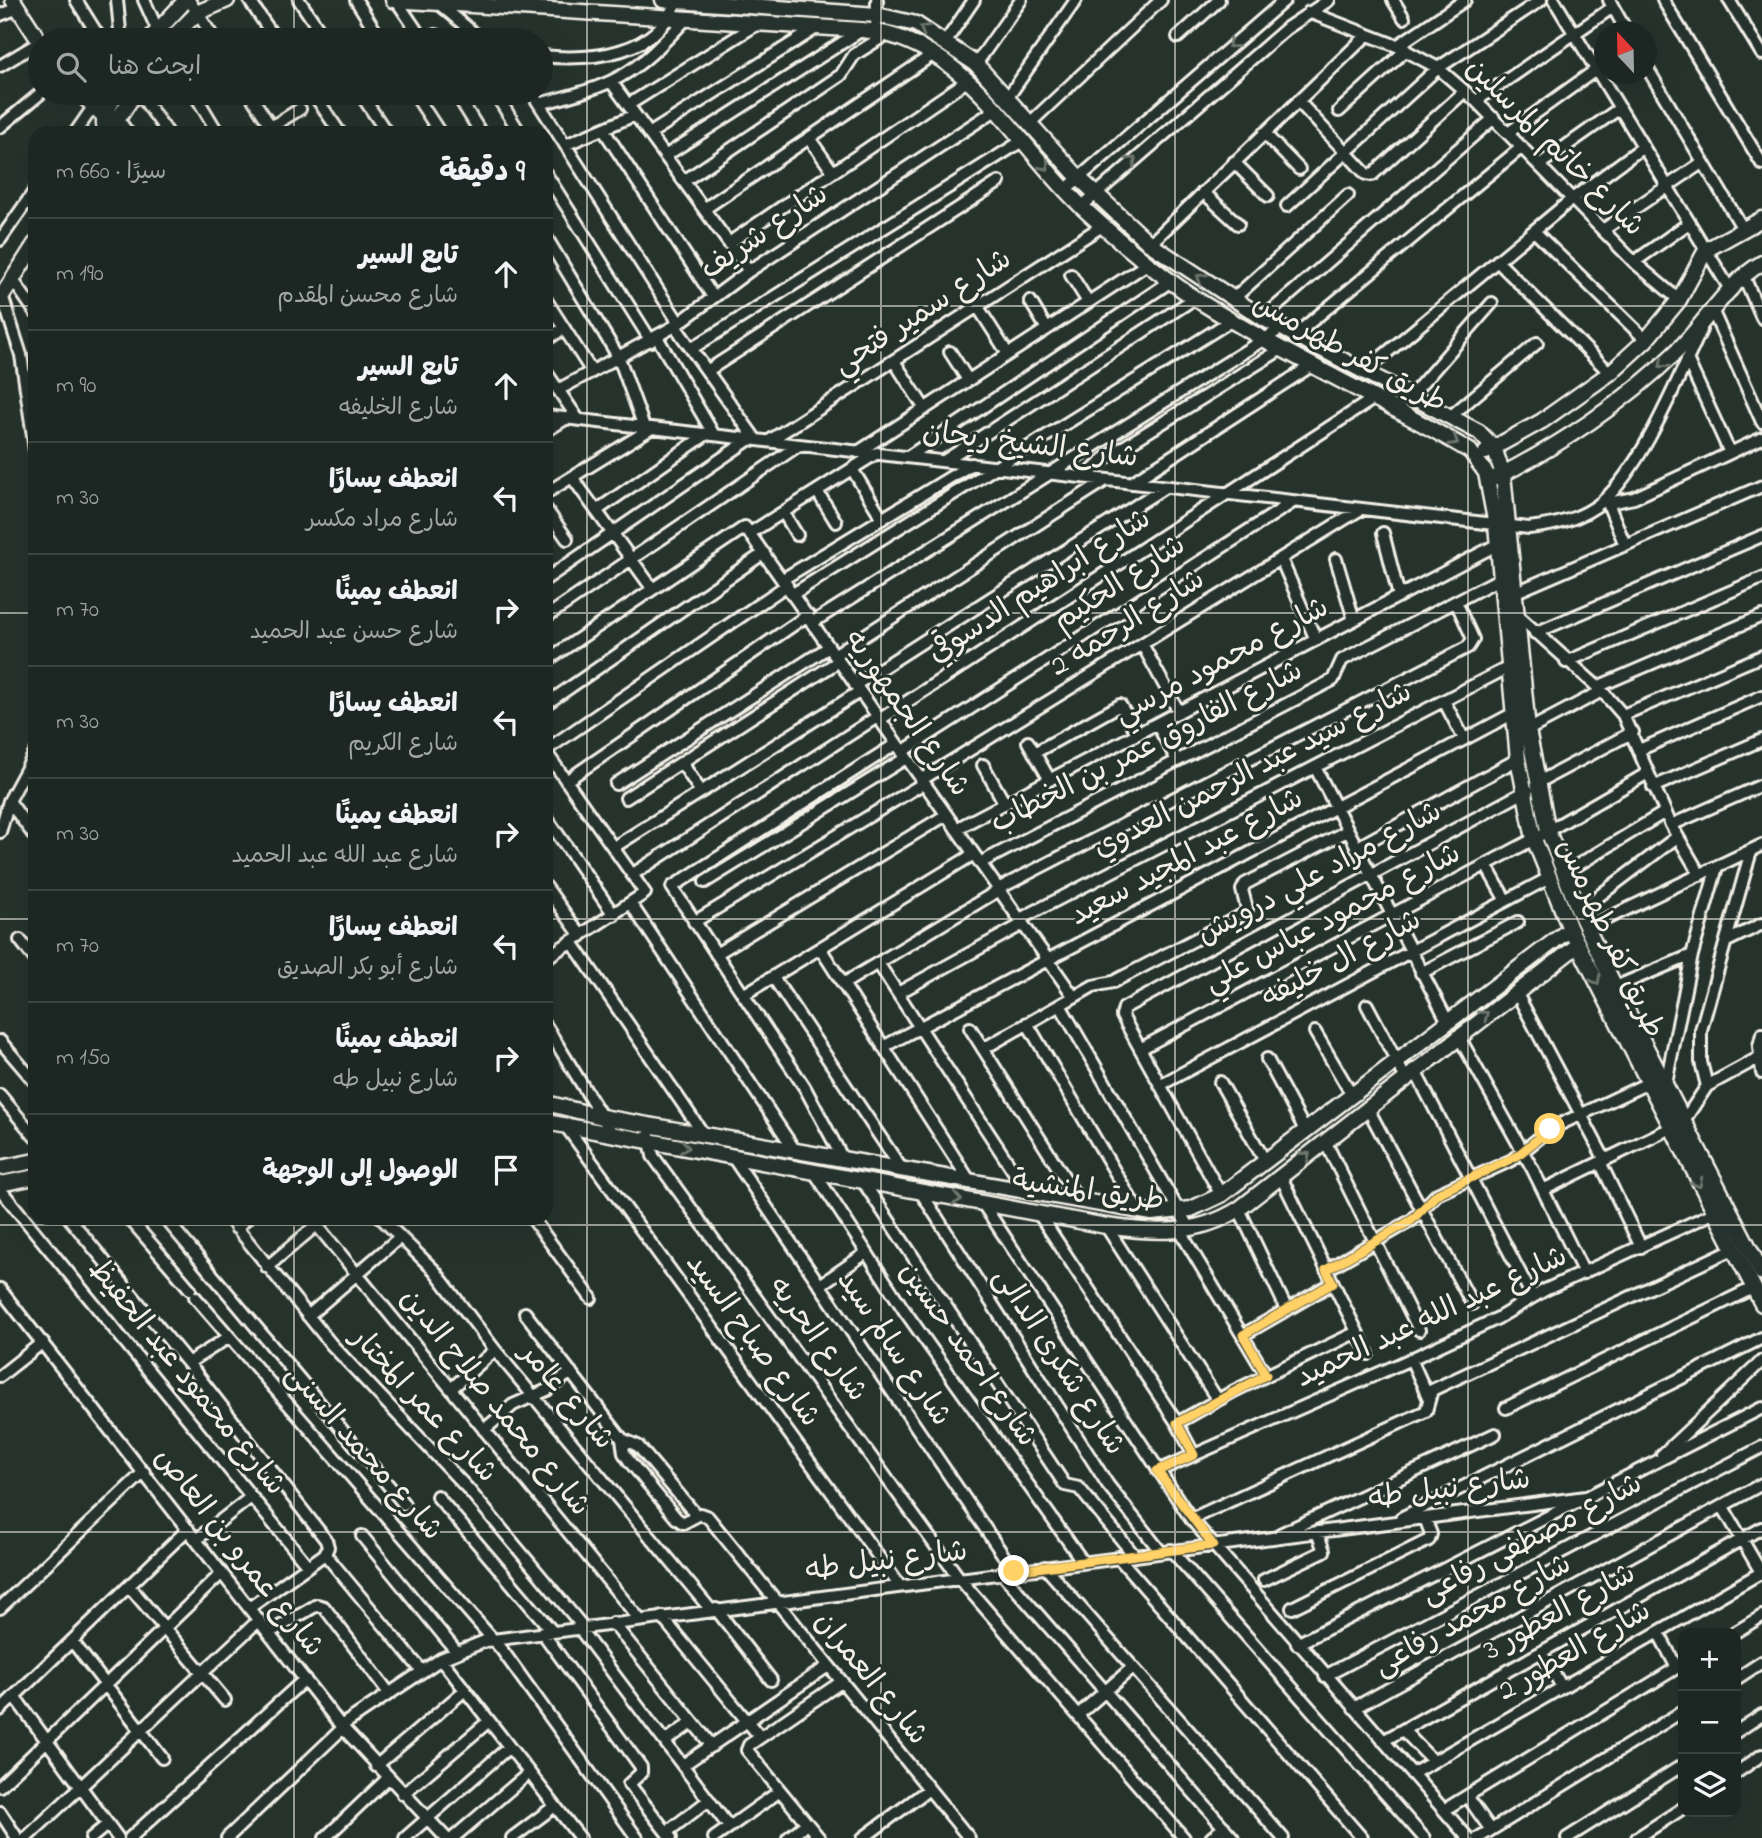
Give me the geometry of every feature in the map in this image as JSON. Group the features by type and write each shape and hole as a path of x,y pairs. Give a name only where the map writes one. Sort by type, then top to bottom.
{"street":[{"path":"76,0 94,28"},
{"path":"117,0 121,28"},
{"path":"144,0 153,28"},
{"path":"164,28 188,0 207,28"},
{"path":"182,28 197,13 227,0"},
{"path":"249,0 268,28"},
{"path":"299,0 318,28"},
{"path":"356,0 374,28"},
{"path":"397,0 415,28"},
{"name":"طريق كفر طهرمس","path":"397,0 876,31 932,55 967,81 997,109 1081,207 1147,264 1232,320 1376,397 1476,457 1483,466 1503,533"},
{"name":"طريق كفر طهرمس","path":"663,0 879,5 916,24 946,41 976,64 1094,194 1150,244 1263,318 1479,432 1494,448 1503,474 1509,667 1518,759 1534,839 1547,879 1570,929 1648,1083 1676,1125 1720,1210 1762,1273"},
{"path":"553,56 579,57 626,49 658,32 670,18 676,0"},
{"path":"946,41 974,0"},
{"path":"976,64 1021,0"},
{"path":"1008,97 1076,0"},
{"path":"1031,122 1161,0"},
{"path":"1178,37 1219,0"},
{"path":"1065,190 1285,0"},
{"path":"1081,207 1258,52 1309,12 1329,0"},
{"path":"1393,0 1404,18"},
{"path":"1339,111 1402,48 1465,0"},
{"path":"1287,206 1438,68 1541,0"},
{"path":"1554,0 1594,58"},
{"path":"1663,0 1762,164"},
{"path":"1729,0 1762,54"},
{"path":"438,3 468,28"},
{"path":"0,15 15,4 31,28"},
{"path":"1476,101 1611,4 1621,21"},
{"path":"684,181 841,75 854,55 876,31 879,5"},
{"name":"شارع خاتم المرسلين","path":"1309,12 1402,48 1438,68 1494,118 1634,262 1679,300"},
{"path":"553,100 612,83 641,65 685,19"},
{"path":"628,105 760,23"},
{"path":"649,134 818,26"},
{"path":"665,156 876,31"},
{"path":"1150,244 1367,35"},
{"path":"0,66 28,49"},
{"path":"704,209 932,55"},
{"path":"1508,133 1594,72"},
{"path":"729,243 967,81"},
{"path":"612,83 749,271"},
{"path":"1657,83 1743,229"},
{"path":"1609,84 1643,147 1731,290"},
{"path":"1298,101 1366,174 1372,176 1465,91"},
{"path":"0,127 28,104"},
{"path":"91,105 106,122"},
{"path":"106,122 112,105"},
{"path":"106,122 124,105"},
{"path":"146,105 163,126"},
{"path":"201,105 214,126"},
{"path":"257,105 270,126"},
{"path":"321,105 335,126"},
{"path":"368,105 382,126"},
{"path":"422,105 435,126"},
{"path":"464,105 477,126"},
{"path":"502,105 516,126"},
{"path":"540,105 553,126"},
{"path":"1539,165 1620,108"},
{"path":"278,126 300,109"},
{"name":"شارع شريف","path":"558,390 654,339 749,271 997,109"},
{"path":"565,145 635,115"},
{"path":"1263,318 1494,118"},
{"path":"553,126 691,349 753,439 553,574"},
{"path":"603,129 713,297"},
{"path":"1264,133 1298,169"},
{"path":"809,138 833,172"},
{"path":"691,349 1022,141"},
{"path":"566,781 810,619 1050,473 1264,338 1288,331 1522,147"},
{"path":"1366,370 1572,199 1643,147"},
{"path":"1234,162 1268,196"},
{"path":"1603,230 1703,162"},
{"path":"707,371 999,182"},
{"path":"553,185 654,339 711,435 597,510"},
{"path":"1203,192 1237,223"},
{"path":"1233,299 1348,195"},
{"path":"0,240 28,209"},
{"path":"1476,457 1566,406 1610,373 1646,340 1679,300 1706,250 1762,219"},
{"path":"1634,262 1689,223"},
{"name":"شارع سمير فتحي","path":"769,441 1102,226"},
{"path":"1534,231 1646,340"},
{"path":"553,249 619,358 648,427 553,489"},
{"path":"4,290 28,256"},
{"path":"1497,261 1610,373"},
{"path":"1487,482 1577,429 1648,376 1709,317 1744,277 1762,263"},
{"path":"858,452 1147,264"},
{"path":"1071,275 1088,302"},
{"path":"1744,277 1762,318"},
{"path":"908,457 1171,281"},
{"path":"4,290 28,307"},
{"path":"4,290 28,380"},
{"path":"944,461 1195,298"},
{"path":"1030,302 1047,329"},
{"path":"1412,395 1492,303"},
{"path":"978,307 1008,354"},
{"path":"553,311 592,372"},
{"path":"1605,501 1646,441 1709,317"},
{"path":"1709,317 1762,422"},
{"path":"788,586 999,467 1232,320"},
{"path":"553,335 564,328"},
{"path":"1451,416 1537,343"},
{"path":"1086,477 1104,459 1283,348"},
{"path":"950,352 968,380"},
{"path":"1687,359 1730,453"},
{"path":"894,360 925,408"},
{"path":"1131,483 1314,365"},
{"path":"553,382 573,419 553,428"},
{"name":"شارع ابراهيم الدسوقي","path":"633,874 1376,397"},
{"name":"شارع الشيخ ريحان","path":"553,417 1361,509 1503,533 1569,521 1605,501"},
{"path":"1605,501 1634,498 1762,438"},
{"path":"553,612 799,444"},
{"path":"553,656 740,528 748,530 783,513 877,453"},
{"path":"553,746 882,519 972,464"},
{"path":"852,469 882,519"},
{"path":"572,477 652,588"},
{"path":"616,784 834,654 1106,480"},
{"path":"1514,593 1762,485"},
{"path":"614,847 1165,487"},
{"path":"817,491 836,522"},
{"path":"1605,501 1625,545"},
{"name":"شارع الحكيم","path":"901,751 1293,502"},
{"name":"شارع الرحمه 2","path":"694,922 1361,509"},
{"path":"783,513 797,535"},
{"path":"553,519 567,539"},
{"name":"شارع الجمهوريه","path":"748,530 1074,997"},
{"path":"1383,533 1399,596"},
{"name":"شارع محمود مرسي","path":"956,829 1399,596 1503,533"},
{"path":"1535,633 1762,536"},
{"path":"553,699 764,553"},
{"path":"1281,559 1316,640"},
{"path":"1336,559 1354,620"},
{"name":"طريق كفر طهرمس","path":"1507,575 1514,593 1528,730 1548,831 1579,911 1665,1088 1676,1125"},
{"name":"شارع الفاروق عمر بن الخطاب","path":"743,995 977,858 1333,680 1342,660 1507,575"},
{"path":"1566,662 1762,578"},
{"path":"843,984 999,889 1471,646 1473,639 1456,602"},
{"path":"1516,614 1566,662 1600,689 1623,715 1633,732 1653,787 1671,825 1700,874"},
{"path":"1528,730 1600,689 1762,616"},
{"path":"1142,645 1180,712"},
{"path":"626,798 682,763 834,654"},
{"path":"1623,715 1762,656"},
{"name":"شارع سيد عبد الرحمن العدوي","path":"898,993 1022,922 1509,667"},
{"path":"1639,750 1762,696"},
{"path":"1444,701 1464,739"},
{"path":"1034,753 1120,705 1138,734"},
{"name":"شارع عبد المجيد سعيد","path":"883,1047 1514,713"},
{"path":"1157,724 1177,760"},
{"name":"شارع مراد علي درويش","path":"1140,1049 1122,1016 1126,1006 1633,732"},
{"path":"1653,787 1762,740"},
{"path":"1028,742 1050,780"},
{"path":"705,882 901,751"},
{"path":"844,1161 816,1105 672,889 674,884 901,751"},
{"path":"1356,848 1518,759"},
{"path":"553,762 644,889 644,895 553,954"},
{"path":"682,763 701,792"},
{"path":"983,765 1005,804"},
{"path":"1314,767 1448,1022"},
{"path":"0,832 9,801 28,773"},
{"name":"شارع محمود عباس علي","path":"1140,1049 1534,839 1648,773"},
{"path":"1671,825 1762,785"},
{"path":"9,801 28,827"},
{"path":"1563,874 1665,812"},
{"path":"716,954 946,815"},
{"path":"553,827 614,915"},
{"path":"983,1049 1097,984 1113,982 1242,915 1247,909 1242,890 1245,884 1347,831"},
{"path":"1579,911 1677,837"},
{"path":"1587,928 1762,845"},
{"path":"1707,1086 1701,1062 1702,1030 1751,851"},
{"path":"1486,865 1506,901"},
{"path":"1665,1088 1692,955 1717,867"},
{"name":"شارع ال خليفه","path":"1160,1085 1547,879"},
{"path":"553,899 576,939 704,1135"},
{"path":"631,904 796,1152"},
{"path":"1421,973 1518,922"},
{"path":"1727,941 1762,925"},
{"name":"طريق المنشية","path":"553,1105 602,1117 971,1183 1138,1211 1180,1212 1220,1195 1570,929"},
{"path":"20,940 28,950"},
{"name":"طريق المنشية","path":"553,1123 922,1194 1106,1226 1185,1231 1216,1222 1239,1209 1409,1073 1578,945"},
{"path":"820,948 971,1183"},
{"path":"1615,987 1692,955"},
{"path":"878,963 1027,1192"},
{"path":"773,977 903,1171"},
{"path":"1516,992 1581,1115 1641,1247"},
{"path":"1060,1005 1180,1212 1185,1231 1266,1375"},
{"path":"1367,1005 1397,1061 1409,1073 1471,1179 1532,1296"},
{"path":"1027,1023 1138,1211"},
{"path":"970,1028 1079,1201"},
{"path":"1315,1032 1352,1095"},
{"path":"1762,1034 1762,1073"},
{"path":"1458,1035 1523,1152 1584,1273"},
{"path":"553,1037 613,1135"},
{"path":"0,1041 28,1074"},
{"path":"1140,1049 1220,1195"},
{"path":"1543,1190 1676,1125 1707,1086 1760,1056"},
{"path":"1267,1059 1306,1130"},
{"path":"1220,1082 1265,1161"},
{"path":"1326,1270 1412,1220 1437,1194 1523,1152 1544,1133 1648,1083"},
{"path":"0,1096 28,1129"},
{"path":"1367,1107 1472,1304"},
{"name":"شارع صباح السيد","path":"565,1125 899,1585"},
{"name":"شارع الحريه","path":"649,1125 653,1156 959,1578 1184,1838"},
{"path":"1325,1140 1419,1330"},
{"name":"شارع سالم سيد","path":"732,1156 1014,1571"},
{"path":"0,1168 28,1162"},
{"name":"شارع احمد حسين","path":"815,1174 866,1253 1083,1562"},
{"path":"1281,1177 1368,1354"},
{"path":"0,1186 28,1179"},
{"path":"864,1183 1065,1485 1079,1488 1134,1555"},
{"name":"شارع محمود عبد الحفيظ","path":"0,1186 28,1221"},
{"name":"شارع شكرى الدالى","path":"922,1194 1108,1485 1424,1838"},
{"path":"983,1204 1191,1519 1468,1838"},
{"path":"1239,1209 1287,1310"},
{"name":"طريق كفر طهرمس","path":"1720,1210 1733,1249 1762,1304"},
{"name":"شارع عبد الله عبد الحميد","path":"1157,1471 1411,1359 1497,1318 1532,1296 1720,1210"},
{"path":"1039,1214 1177,1423 1194,1455"},
{"name":"شارع محمود عبد الحفيظ","path":"31,1225 308,1566"},
{"path":"75,1225 326,1539 328,1547 325,1554 249,1608"},
{"name":"شارع محمد السنى","path":"135,1225 493,1640 637,1838"},
{"path":"171,1225 404,1504"},
{"name":"شارع عمر المختار","path":"234,1225 308,1316 413,1433 469,1490 581,1627 729,1827"},
{"path":"236,1228 239,1225"},
{"path":"267,1267 312,1225"},
{"name":"شارع محمد صلاح الدين","path":"321,1225 357,1274 640,1620"},
{"name":"شارع عامر","path":"388,1225 435,1271 495,1350 771,1680"},
{"path":"537,1225 591,1298"},
{"path":"1106,1226 1217,1399"},
{"path":"308,1316 400,1237"},
{"path":"1191,1519 1422,1412 1432,1390 1733,1249"},
{"path":"820,1285 866,1253"},
{"path":"1243,1335 1333,1283"},
{"path":"1506,1408 1753,1288"},
{"name":"شارع عمرو بن العاص","path":"0,1289 342,1727 446,1838"},
{"name":"شارع العمران","path":"525,1313 622,1439 626,1457 680,1521 687,1522 696,1515 708,1517 969,1838"},
{"path":"1177,1423 1217,1399 1357,1332"},
{"path":"187,1363 229,1337"},
{"path":"1392,1522 1762,1338"},
{"path":"0,1376 43,1342"},
{"path":"451,1389 495,1350"},
{"path":"1411,1359 1429,1401"},
{"path":"1652,1464 1762,1361"},
{"path":"484,1430 513,1405 571,1372"},
{"path":"1297,1644 1762,1408"},
{"path":"1271,1538 1495,1434"},
{"path":"622,1439 638,1446 696,1515"},
{"name":"شارع مصطفى رفاعى","path":"1325,1676 1762,1447"},
{"path":"0,1608 144,1472"},
{"name":"شارع محمد رفاعى","path":"1354,1708 1762,1484"},
{"path":"437,1496 547,1632 642,1769 629,1783 669,1835 709,1800"},
{"path":"197,1539 251,1497"},
{"name":"شارع نبيل طه","path":"227,1838 342,1727 441,1659 456,1651 493,1640 774,1601 1586,1497"},
{"path":"1723,1507 1762,1573"},
{"path":"1292,1608 1429,1540 1432,1534 1425,1518"},
{"name":"شارع العطور 3","path":"1383,1741 1762,1528"},
{"path":"0,1710 188,1529"},
{"path":"1264,1580 1324,1551 1317,1532"},
{"path":"362,1536 456,1651"},
{"path":"325,1554 422,1671"},
{"path":"1118,1557 1362,1838"},
{"path":"1045,1567 1283,1838"},
{"path":"1001,1572 1233,1838"},
{"path":"0,1786 222,1573"},
{"name":"شارع العطور 2","path":"1412,1774 1762,1573"},
{"path":"129,1586 225,1700"},
{"path":"269,1633 317,1605 324,1607 389,1693"},
{"path":"1741,1629 1762,1616"},
{"path":"663,1617 760,1737"},
{"path":"26,1838 259,1620"},
{"path":"613,1623 712,1746"},
{"path":"1658,1632 1678,1663"},
{"path":"72,1641 162,1758"},
{"path":"1541,1652 1562,1687"},
{"path":"441,1659 580,1838"},
{"path":"1741,1676 1762,1662"},
{"path":"683,1765 828,1666"},
{"path":"1077,1715 1133,1667"},
{"path":"1444,1810 1678,1667"},
{"path":"130,1838 305,1679"},
{"path":"819,1838 748,1752 748,1747 841,1682"},
{"path":"376,1766 465,1690"},
{"path":"14,1696 118,1838"},
{"path":"1478,1838 1678,1714"},
{"path":"1741,1729 1762,1715"},
{"path":"403,1794 489,1721"},
{"path":"665,1741 693,1722"},
{"path":"1403,1730 1433,1761"},
{"path":"405,1838 509,1746"},
{"path":"1741,1770 1762,1755"},
{"path":"1567,1838 1678,1768"},
{"path":"453,1838 529,1773"},
{"path":"325,1838 387,1778"},
{"path":"863,1838 929,1790"},
{"path":"715,1838 780,1791"},
{"path":"1466,1796 1491,1830"},
{"path":"512,1838 555,1806"},
{"path":"1637,1838 1678,1811"},
{"path":"0,1812 17,1838"},
{"path":"91,1838 108,1824"},
{"path":"788,1838 807,1824"},
{"path":"1211,1838 1224,1827"}],"route":[{"path":"1014,1571 1213,1545 1157,1471 1194,1455 1177,1423 1217,1399 1266,1375 1243,1335 1333,1283 1326,1270 1412,1220 1437,1194 1511,1160 1550,1129"}]}
